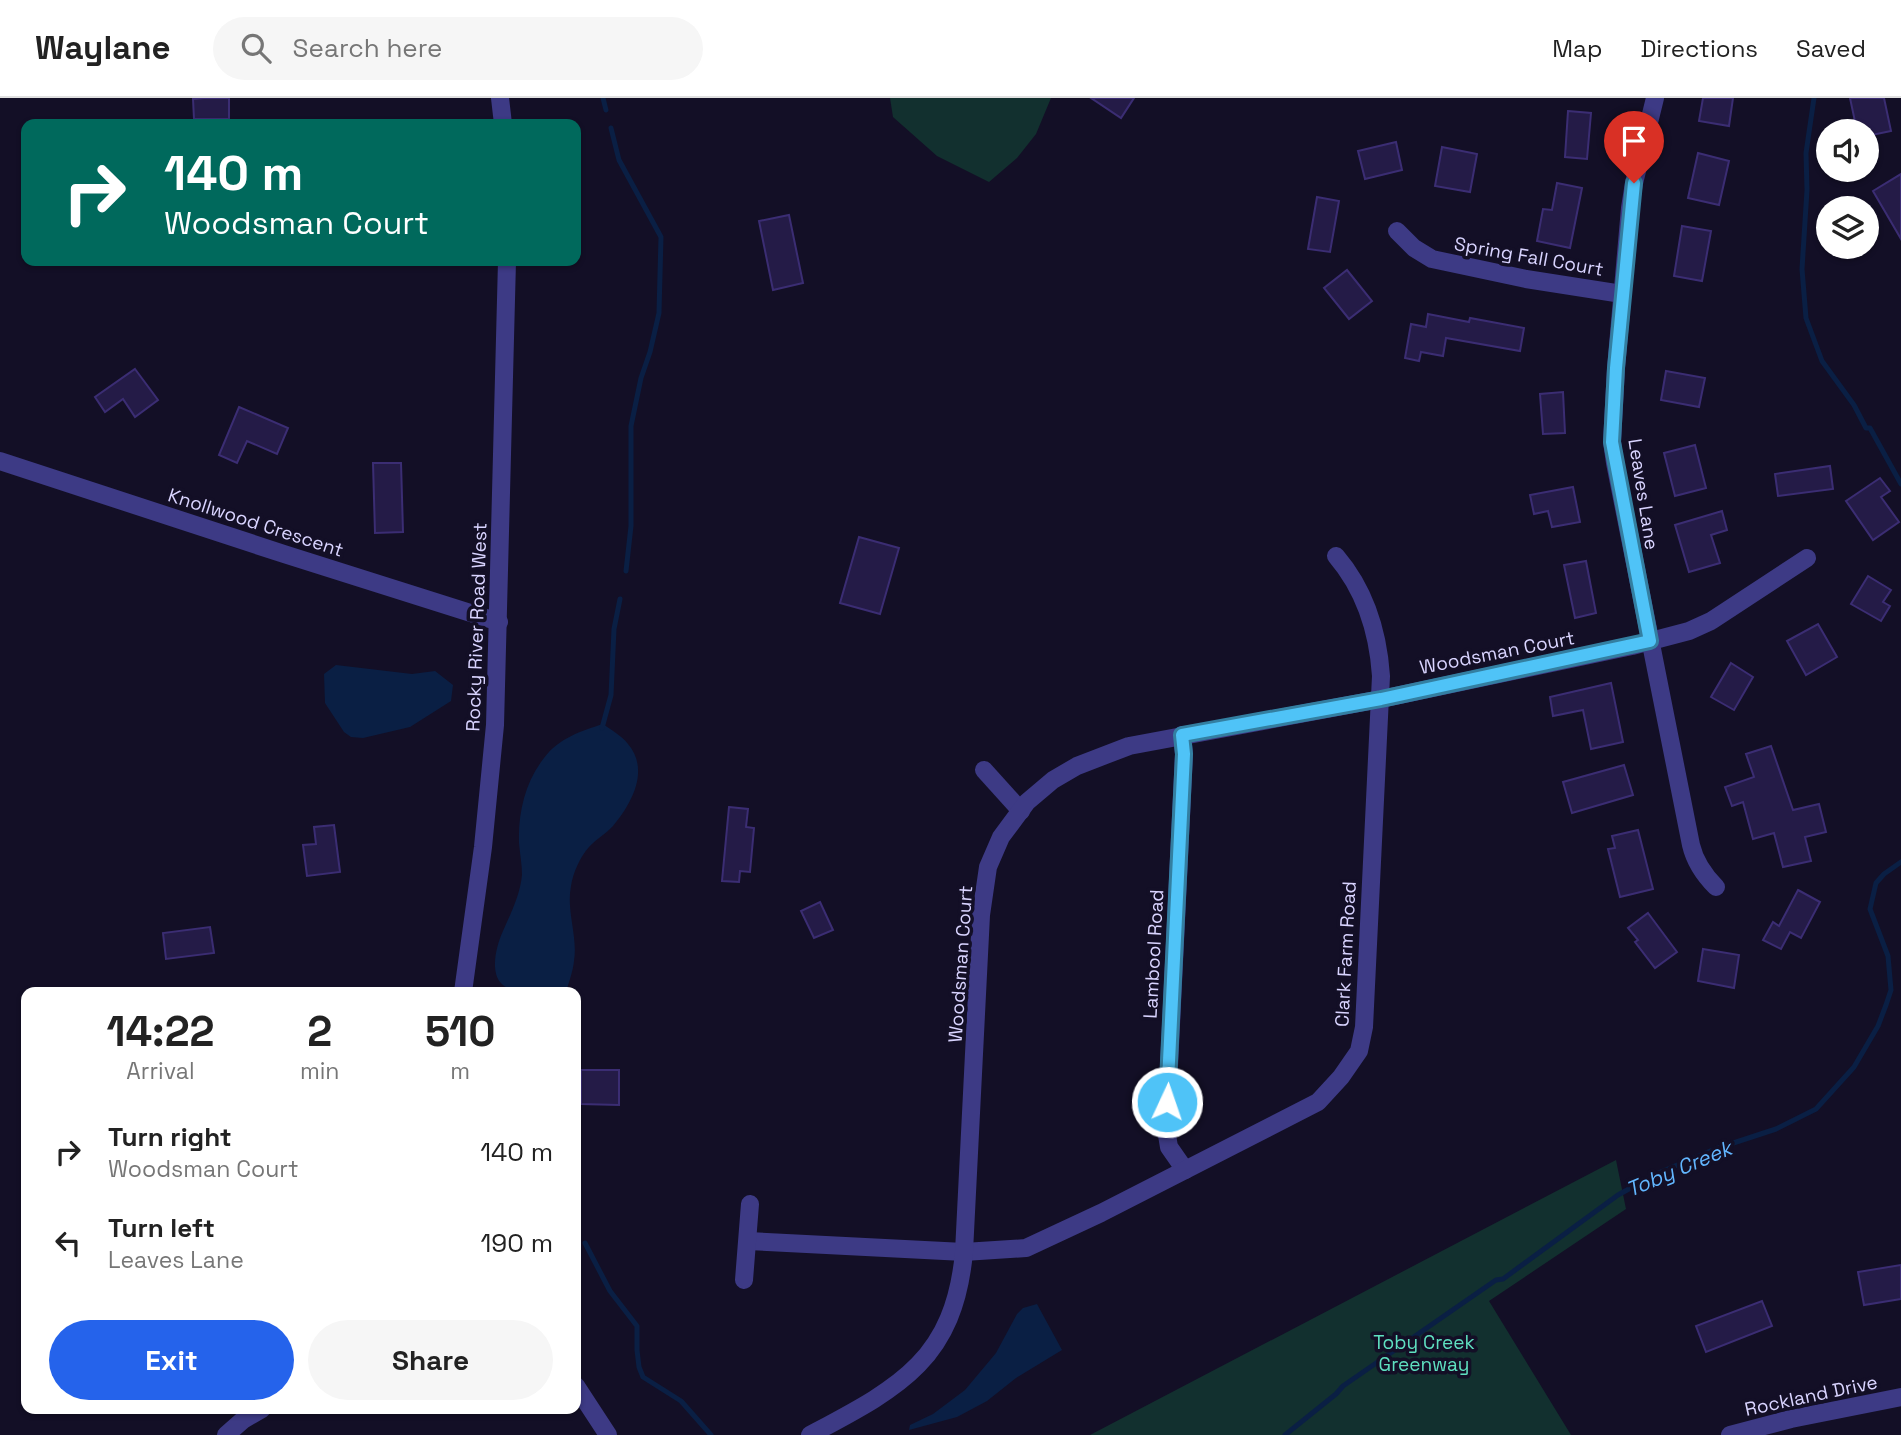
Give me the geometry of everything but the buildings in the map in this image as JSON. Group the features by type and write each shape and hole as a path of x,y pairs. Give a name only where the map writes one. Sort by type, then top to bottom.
{"street":[{"path":"500,98 502,119"},
{"name":"Leaves Lane","path":"1655,98 1634,183 1622,294 1612,442 1691,845 1704,875 1716,887"},
{"name":"Spring Fall Court","path":"1397,231 1414,248 1432,259 1526,279 1622,294"},
{"name":"Rocky River Road West","path":"464,987 490,793 495,725 507,266"},
{"name":"Knollwood Crescent","path":"0,461 499,622"},
{"name":"Clark Farm Road","path":"748,1241 964,1252 1012,1249 1043,1242 1318,1102 1341,1077 1359,1051 1364,1027 1381,699 1380,652 1372,618 1361,592 1336,556"},
{"name":"Woodsman Court","path":"810,1435 888,1392 915,1370 936,1343 954,1309 964,1252 981,915 988,867 1001,837 1027,802 1053,780 1077,766 1129,746 1381,699 1689,631 1711,621 1807,558"},
{"name":"Lambool Road","path":"1182,735 1183,767 1166,1129 1170,1147 1185,1170"},
{"path":"984,770 1021,811"},
{"path":"744,1280 750,1204"},
{"path":"581,1394 608,1435"},
{"name":"Rockland Drive","path":"1730,1435 1791,1419 1901,1397"},
{"path":"226,1435 253,1414"}],"green space":[{"path":"890,98 1051,98 1036,134 1017,158 989,182 937,156 893,117"},
{"name":"Toby Creek Greenway","path":"1616,1160 1626,1209 1489,1301 1571,1435 1090,1435"}],"water":[{"path":"336,665 412,674 435,671 453,685 451,701 410,727 363,738 351,737 344,732 325,703 324,674"},
{"path":"603,724 623,738 638,765 636,786 620,817 586,851 573,876 570,905 575,952 568,987 506,987 497,977 495,964 499,943 521,882 519,832 521,809 527,788 537,767 550,751 563,740"},
{"path":"1037,1304 1062,1350 1016,1378 987,1401 957,1417 909,1430 910,1425 933,1414 965,1390 996,1353 1017,1314 1023,1308"}],"waterway":[{"path":"603,98 606,110"},
{"path":"1814,98 1806,153 1807,190 1802,269 1806,318 1822,361 1854,405 1866,428 1870,428 1901,484"},
{"path":"611,128 619,160 661,237 659,313 631,426 631,526 626,571"},
{"path":"602,728 611,695 614,629 620,599"},
{"name":"Toby Creek","path":"1285,1435 1343,1386 1496,1280 1503,1279 1618,1195 1656,1174 1715,1149 1776,1129 1816,1109 1854,1067 1878,1026 1886,1005 1891,990 1888,956 1870,909 1876,883 1901,862"},
{"path":"585,1243 610,1291 637,1326 637,1350 643,1377 681,1401 711,1435"}],"route":[{"path":"1167,1102 1184,754 1182,735 1381,699 1650,641 1612,442 1616,368 1634,183"}]}
